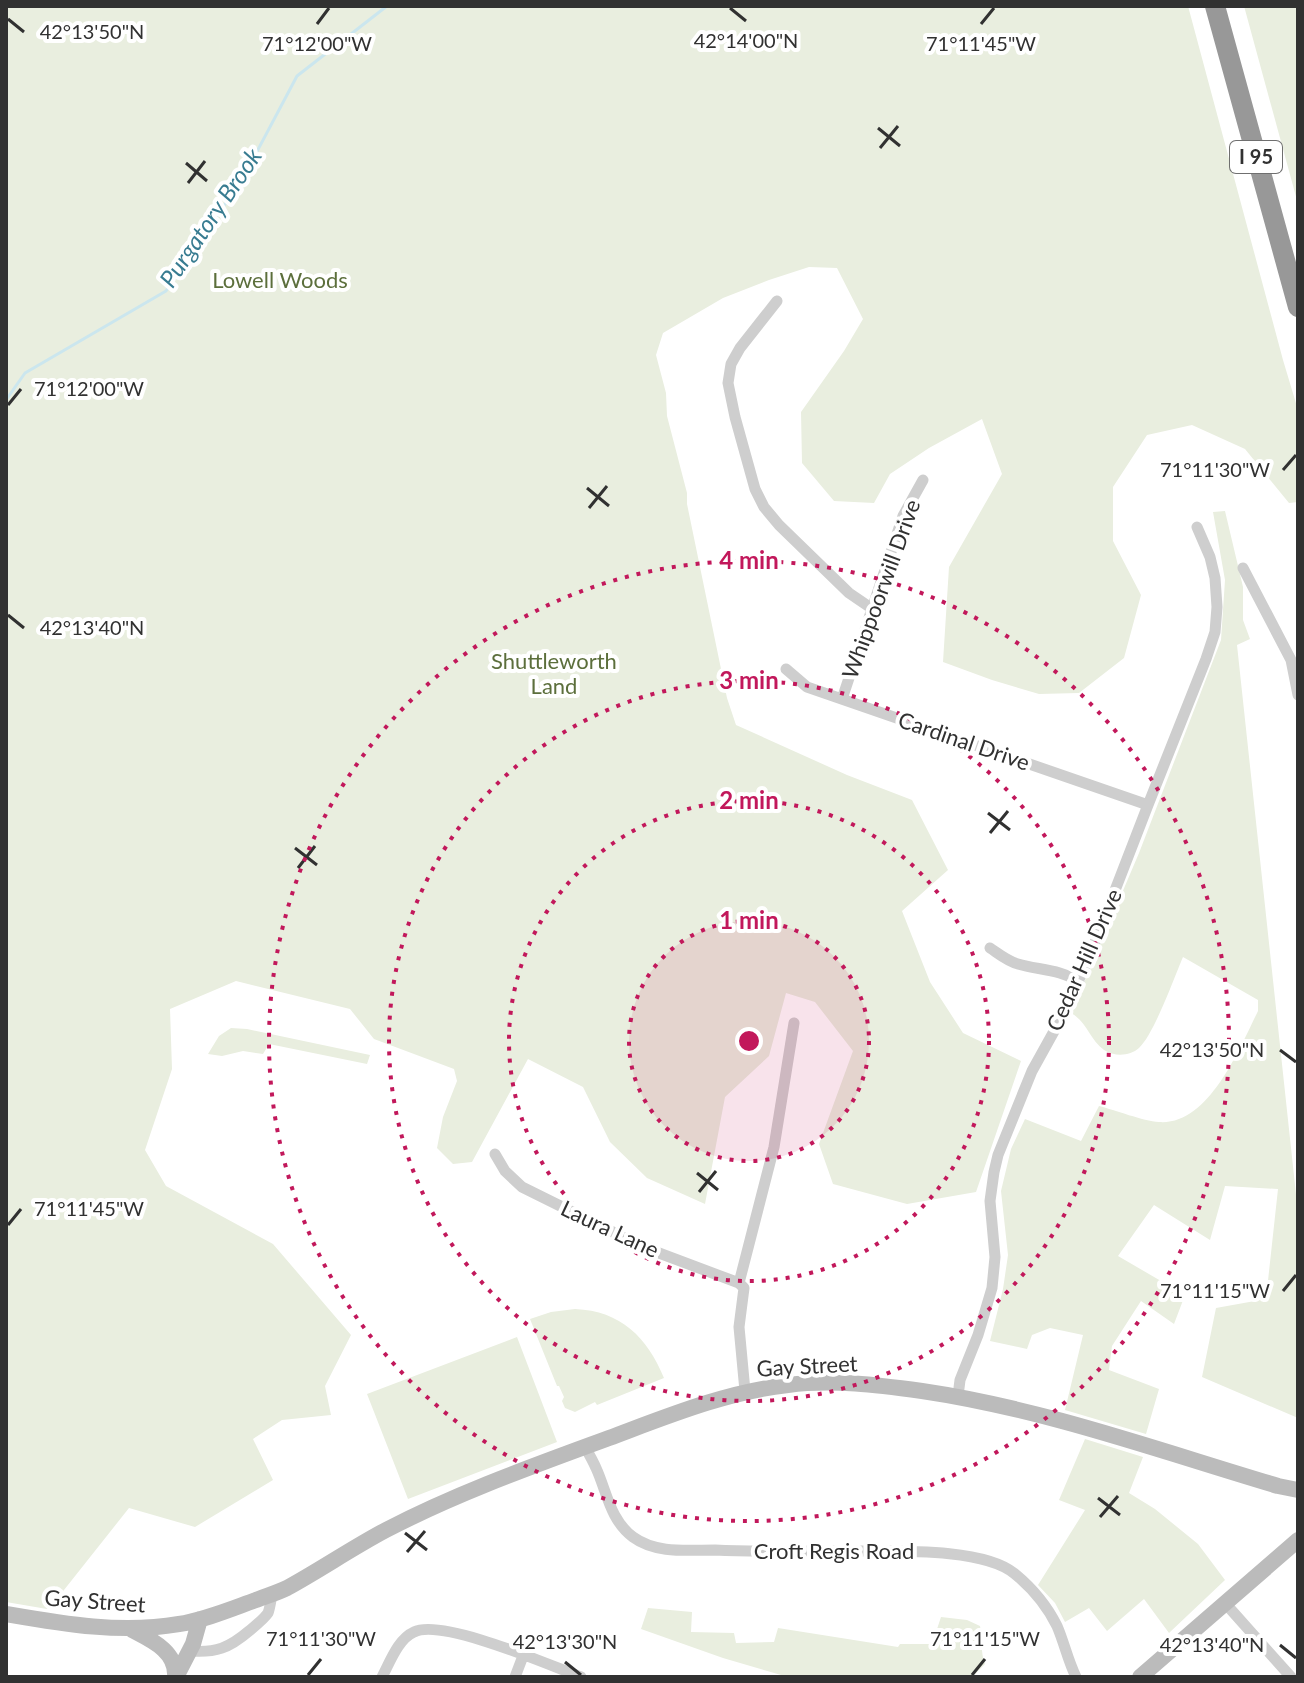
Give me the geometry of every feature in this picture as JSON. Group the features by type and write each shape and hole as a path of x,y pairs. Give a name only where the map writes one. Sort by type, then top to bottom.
{"highway":[{"name":"I 95","path":"1215,6 1298,307"}],"street":[{"path":"777,301 740,348 731,364 728,383 755,489 764,507 779,525 849,593 871,608"},
{"name":"Whippoorwill Drive","path":"842,699 903,516 923,480"},
{"name":"Cedar Hill Drive","path":"958,1396 960,1380 992,1288 995,1257 990,1201 998,1155 1032,1071 1079,982 1215,632 1215,578 1197,527"},
{"path":"1243,568 1291,660 1298,695"},
{"name":"Cardinal Drive","path":"786,669 807,687 1148,805"},
{"path":"990,948 1017,964 1064,974 1079,982"},
{"path":"745,1391 739,1327 744,1288 739,1283 774,1147 794,1023"},
{"name":"Laura Lane","path":"495,1154 505,1171 522,1187 643,1247 739,1283"},
{"name":"Gay Street","path":"6,1614 69,1625 130,1629 200,1619 284,1589 384,1531 481,1487 693,1407 745,1391 792,1384 832,1382 958,1396 1042,1415 1298,1490"},
{"name":"Croft Regis Road","path":"585,1447 619,1523 633,1537 649,1545 666,1549 741,1551 932,1552 995,1562 1013,1572 1047,1608 1076,1677"},
{"name":"Gay Street","path":"1278,1486 1298,1499"},
{"path":"1140,1677 1298,1540"},
{"path":"190,1651 216,1651 235,1643 268,1612 272,1594"},
{"path":"1225,1603 1291,1677"},
{"path":"176,1677 190,1651 200,1619"},
{"path":"382,1677 403,1640 415,1631 433,1628 474,1637 581,1677"},
{"path":"130,1629 168,1654 174,1663 176,1677"},
{"path":"515,1677 523,1656"}],"green space":[{"path":"6,6 1188,6 1298,410 1298,502 1289,503 1245,449 1192,425 1147,435 1113,487 1113,541 1141,595 1124,658 1079,693 1039,694 943,662 949,567 1002,474 982,419 890,474 874,503 834,501 802,463 801,412 863,319 837,268 809,267 769,280 723,298 663,333 656,355 666,393 667,416 687,493 727,698 736,725 847,775 912,800 948,870 902,911 930,982 963,1033 1021,1061 976,1192 907,1204 833,1184 819,1144 853,1051 815,1002 786,993 769,1056 725,1097 705,1204 647,1178 610,1142 583,1087 528,1059 472,1162 453,1164 437,1148 443,1117 457,1081 454,1069 374,1039 350,1009 236,981 170,1009 172,1069 145,1150 166,1186 273,1244 351,1335 325,1386 331,1415 282,1420 253,1439 273,1480 195,1527 129,1508 47,1609 6,1602"},
{"path":"1244,6 1298,6 1298,204"},
{"path":"1225,511 1243,587 1243,620 1250,639 1237,645 1298,1213 1298,1418 1202,1377 1216,1308 1266,1299 1278,1189 1225,1186 1210,1240 1154,1205 1118,1256 1185,1295 1174,1324 1141,1301 1112,1346 1109,1370 1159,1389 1146,1434 1065,1410 1083,1335 1050,1328 1032,1335 1027,1349 990,1341 1008,1255 1001,1191 1011,1149 1025,1119 1081,1141 1099,1106 1152,1121 1177,1120 1208,1098 1220,1082 1258,1011 1258,1000 1183,957 1151,1031 1135,1051 1118,1055 1104,1050 1071,1013 1139,853 1221,640 1225,580 1213,512"},
{"path":"231,1028 370,1055 367,1064 269,1044 263,1054 243,1051 222,1056 208,1054 219,1036"},
{"path":"575,1309 606,1315 630,1329 649,1350 664,1378 575,1412 565,1408 564,1397 530,1319"},
{"path":"517,1337 557,1442 408,1499 367,1394"},
{"path":"1085,1439 1143,1457 1129,1493 1155,1509 1198,1544 1225,1580 1169,1633 1144,1599 1107,1631 1089,1608 1065,1622 1055,1603 1038,1585 1085,1510 1059,1500"},
{"path":"648,1608 692,1612 691,1632 734,1633 736,1643 774,1642 778,1628 898,1647 900,1644 932,1644 941,1617 967,1620 980,1626 985,1664 972,1677 788,1677 641,1629"}],"waterway":[{"name":"Purgatory Brook","path":"6,400 25,373 166,291 244,176 297,76 387,6"}],"park label":[{"name":"Lowell Woods","path":"280,280"},
{"name":"Shuttleworth Land","path":"554,674"}]}
